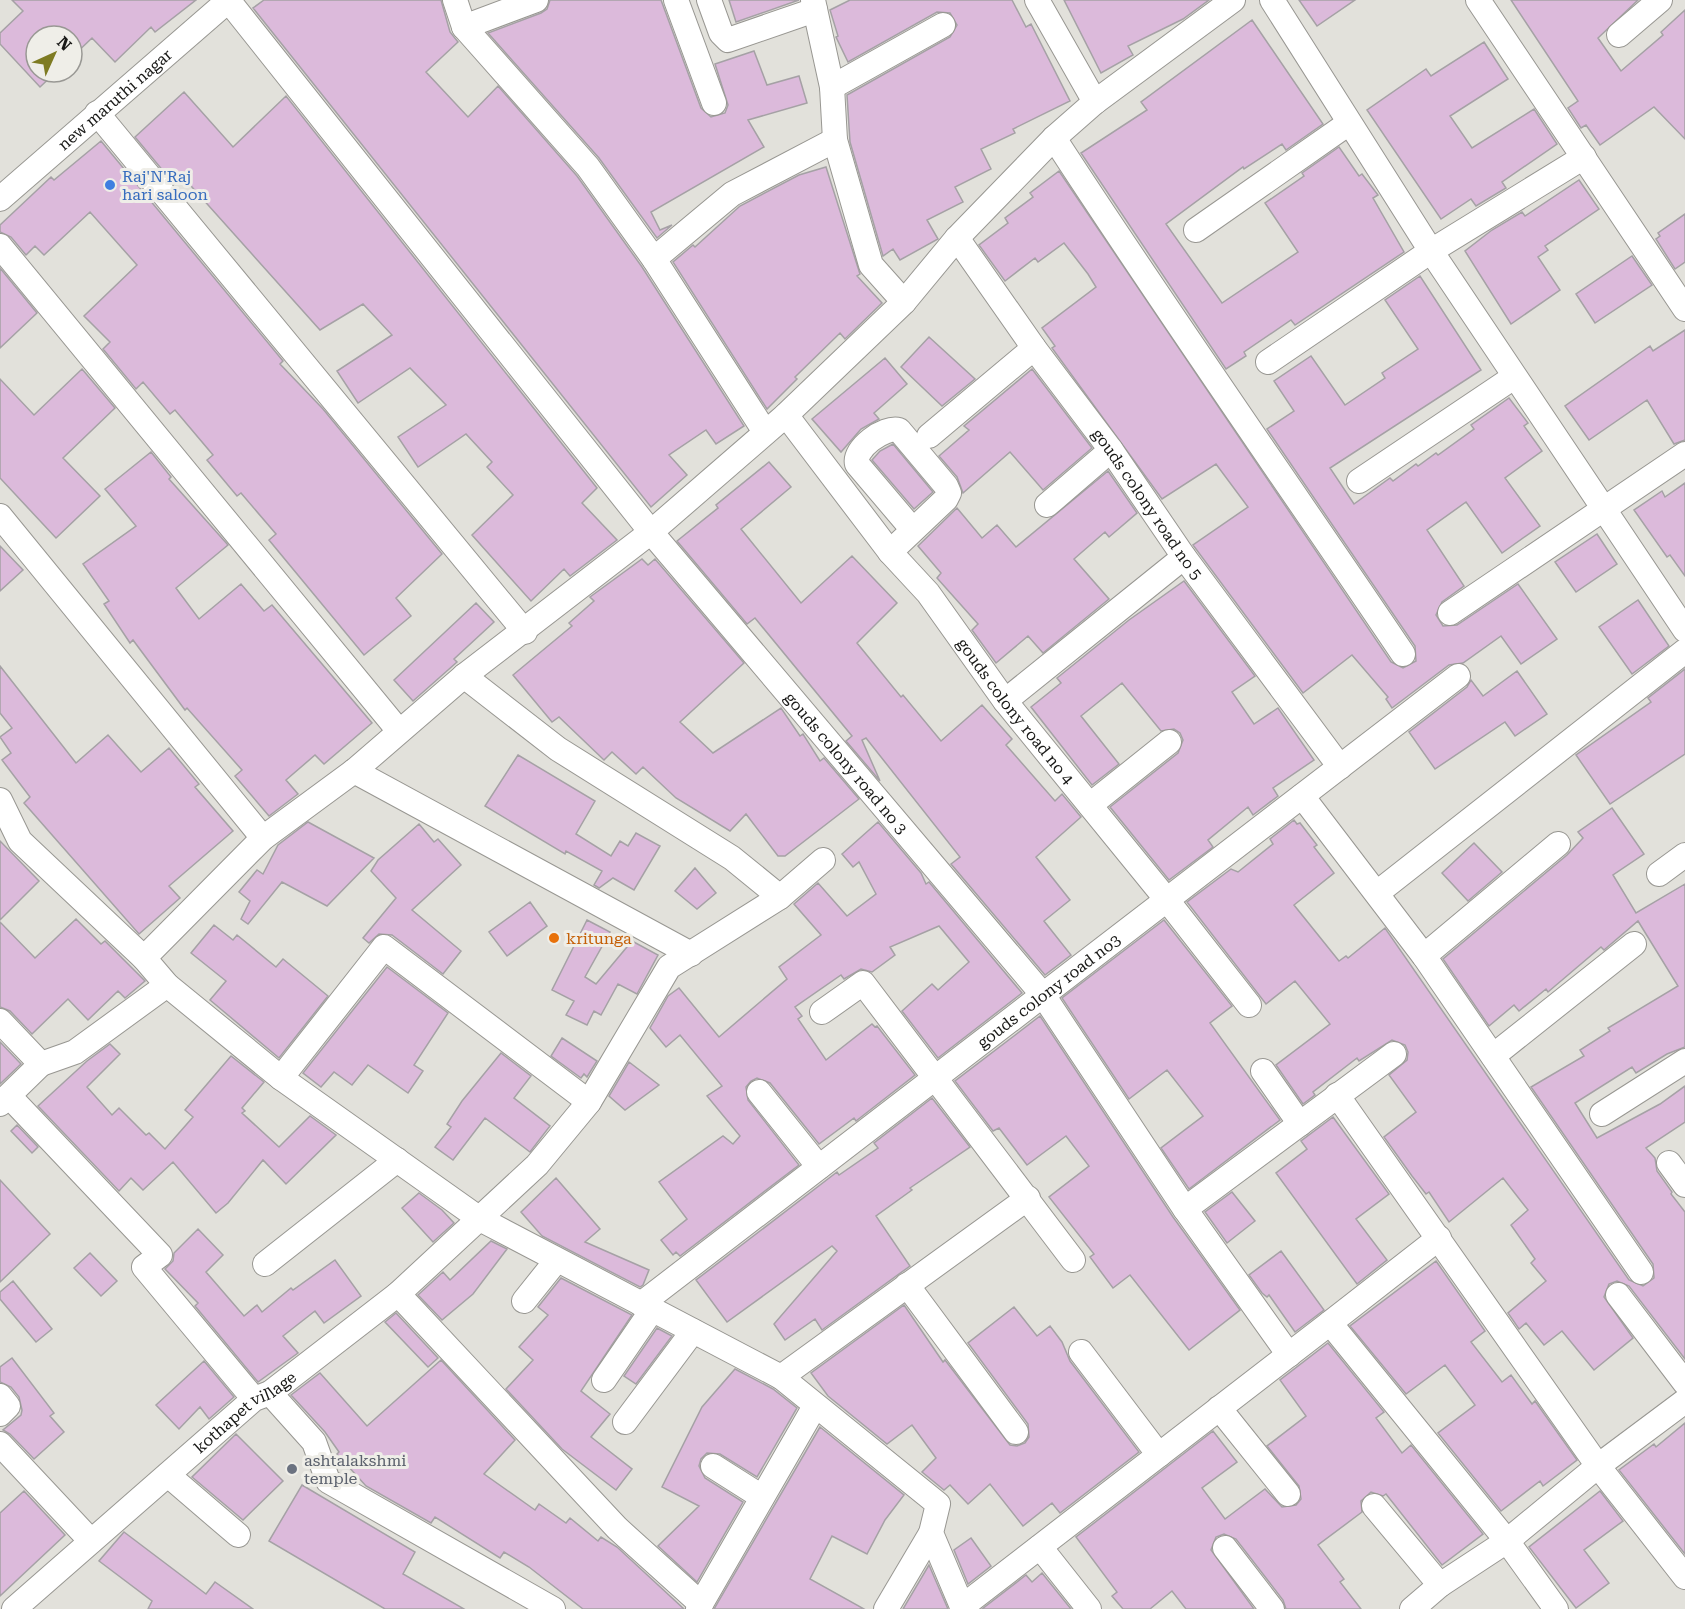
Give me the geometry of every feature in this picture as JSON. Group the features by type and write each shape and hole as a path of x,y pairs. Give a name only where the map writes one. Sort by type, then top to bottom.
{"street":[{"name":"new maruthi nagar","path":"0,198 228,0"},
{"name":"gouds colony road no 3","path":"228,0 651,532 1043,995 1185,1209 1289,1355"},
{"path":"455,0 464,27 588,167 654,259 765,432"},
{"path":"464,27 536,0"},
{"path":"676,0 714,103"},
{"path":"709,0 721,33 728,40 807,6 832,87 835,140 871,265 904,302"},
{"path":"1037,0 1095,102"},
{"path":"144,958 263,838 354,771 464,676 525,632 651,532 786,415 904,302 957,238 1054,138 1095,102 1233,0"},
{"path":"1272,0 1431,251 1685,630"},
{"path":"1478,0 1685,309"},
{"path":"1619,35 1660,0"},
{"path":"832,87 943,25"},
{"path":"97,113 525,632"},
{"path":"1196,230 1349,123"},
{"path":"1054,138 1156,295 1403,654"},
{"path":"654,259 732,194 835,140"},
{"path":"1268,362 1431,251 1584,157"},
{"name":"gouds colony road no 5","path":"957,238 1034,348 1111,450 1184,557 1340,767"},
{"path":"0,246 399,731"},
{"path":"929,436 1034,348"},
{"path":"1359,481 1514,377"},
{"name":"gouds colony road no 4","path":"786,415 890,552 928,593 1005,701 1249,1005"},
{"path":"890,552 913,530 949,494 946,486 899,430 893,429 885,431 858,452 855,458 857,464 913,530"},
{"path":"1047,505 1111,450"},
{"path":"1450,613 1685,454"},
{"path":"858,510 881,493"},
{"path":"0,516 263,838"},
{"path":"1005,701 1184,557"},
{"path":"1377,893 1685,651"},
{"path":"464,676 558,749 732,858 780,897"},
{"name":"gouds colony road no3","path":"604,1380 646,1307 819,1167 1458,676"},
{"path":"1090,805 1169,742"},
{"path":"354,771 691,954"},
{"path":"1302,796 1424,956 1641,1272"},
{"path":"2,813 20,841 144,958 167,984 280,1078 480,1219 556,1261 781,1377 939,1504 931,1533 886,1609"},
{"path":"1424,956 1558,844"},
{"path":"1659,874 1685,855"},
{"name":"kothapet village","path":"14,1609 262,1396 398,1294 480,1219 537,1165 589,1102 669,967 780,897 823,860"},
{"path":"1493,1056 1634,944"},
{"path":"280,1078 384,947 589,1102"},
{"path":"822,1012 863,983 937,1077 1073,1260"},
{"path":"167,984 75,1052 41,1064 4,1100 160,1255 144,1267 262,1396 314,1442 328,1481 553,1609"},
{"path":"0,1021 41,1064"},
{"path":"1185,1209 1394,1054"},
{"path":"1602,1114 1685,1061"},
{"path":"1263,1071 1300,1125"},
{"path":"759,1092 819,1167"},
{"path":"1337,1095 1598,1466 1685,1577"},
{"path":"265,1264 397,1160"},
{"path":"1669,1163 1685,1185"},
{"path":"781,1377 1028,1198"},
{"path":"931,1533 963,1608 1439,1238"},
{"path":"524,1301 556,1261"},
{"path":"907,1285 1016,1432"},
{"path":"398,1294 618,1528 700,1607 815,1406"},
{"path":"1618,1295 1685,1383"},
{"path":"1330,1323 1507,1541 1556,1609"},
{"path":"625,1422 693,1331"},
{"path":"1081,1352 1158,1455"},
{"path":"0,1396 8,1406 0,1414"},
{"path":"1412,1609 1438,1596 1598,1466 1685,1401"},
{"path":"1219,1408 1288,1494"},
{"path":"0,1444 91,1541"},
{"path":"713,1466 762,1497"},
{"path":"168,1475 238,1535"},
{"path":"1374,1506 1438,1596"},
{"path":"1040,1547 1089,1609"},
{"path":"1225,1548 1272,1609"}],"building":[{"path":"12,0 196,0 155,32 151,27 115,62 92,38 84,46 84,24 24,24 24,70 0,44 0,33 23,11"},
{"path":"264,0 441,0 450,32 458,42 426,72 468,117 498,86 577,176 642,267 744,426 716,444 706,430 669,455 687,475 651,507 253,8"},
{"path":"550,0 661,0 701,108 711,117 725,113 728,105 715,64 754,51 767,85 799,76 807,103 748,120 764,147 651,212 660,230 672,225 657,238 599,158 488,33 541,13 547,9"},
{"path":"729,0 799,0 736,22"},
{"path":"850,0 1012,0 1026,27 1031,24 1070,101 1013,129 1015,133 981,149 991,169 955,187 963,202 927,220 938,239 900,260 893,249 883,256 850,142 847,95 950,37 957,25 950,13 937,12 848,62 836,37 838,36 830,10"},
{"path":"1064,0 1209,0 1183,19 1128,46 1133,55 1101,73"},
{"path":"1299,0 1355,0 1317,26"},
{"path":"1511,0 1638,0 1598,38 1621,71 1663,35 1661,32 1685,10 1685,139 1654,107 1600,145 1586,125 1581,128 1568,108 1578,101"},
{"path":"1252,20 1323,124 1286,150 1282,144 1244,169 1243,167 1166,224 1222,303 1298,252 1265,203 1304,176 1302,173 1339,147 1359,176 1362,174 1378,195 1373,198 1404,252 1295,325 1291,320 1244,352 1246,356 1226,369 1081,153 1147,110 1141,102"},
{"path":"1484,42 1508,79 1450,116 1472,148 1534,109 1557,144 1502,182 1506,188 1476,206 1471,199 1441,219 1367,110 1426,69 1431,76"},
{"path":"184,92 233,147 286,96 597,488 582,503 617,540 570,576 564,569 531,601 472,535 513,495 487,467 492,462 466,434 418,467 398,437 446,405 410,368 358,403 337,371 392,335 363,304 320,330 183,177 174,184 135,137"},
{"path":"101,141 283,361 280,364 323,409 442,554 396,598 411,616 364,655 269,540 276,534 241,493 237,496 207,460 213,455 175,410 170,414 143,382 136,389 103,349 110,342 84,316 137,265 90,212 44,255 35,246 26,255 11,237 0,232 0,225 51,177 54,180"},
{"path":"826,167 860,274 857,276 882,303 845,339 840,333 795,377 797,379 767,409 673,262 693,245 695,247 740,206 799,175"},
{"path":"1059,171 1391,662 1403,668 1416,661 1415,646 1267,429 1294,411 1274,381 1311,356 1345,405 1385,378 1382,373 1418,349 1385,300 1420,276 1481,370 1330,468 1354,504 1390,478 1393,481 1416,464 1418,466 1436,453 1438,455 1474,429 1471,425 1509,398 1528,423 1524,426 1542,451 1505,478 1540,526 1502,553 1466,502 1427,530 1464,586 1442,602 1436,615 1443,626 1457,625 1518,584 1557,639 1521,664 1501,636 1463,663 1449,665 1392,708 1386,699 1388,697 1352,655 1303,693 1193,545 1248,507 1216,464 1162,499 1052,348 1055,346 1042,328 1096,287 1088,274 1064,243 1038,262 1035,258 1005,281 979,245 1008,223 1005,218 1033,197 1030,193"},
{"path":"1579,180 1599,209 1545,246 1548,250 1538,257 1560,290 1511,324 1465,251 1492,230 1522,212 1525,216"},
{"path":"1685,214 1685,262 1675,269 1656,239 1660,236 1658,233"},
{"path":"1632,256 1652,285 1595,323 1576,294"},
{"path":"0,268 37,313 0,348"},
{"path":"1685,330 1685,440 1674,444 1647,400 1589,440 1565,406 1650,346 1653,351"},
{"path":"929,337 975,379 942,406 901,367"},
{"path":"885,358 907,384 874,413 879,419 861,429 841,452 812,419"},
{"path":"82,369 115,408 63,458 100,496 56,538 0,478 0,379 34,415"},
{"path":"1032,369 1092,448 1043,490 1010,452 963,493 957,477 939,456 969,430 964,426"},
{"path":"893,444 933,492 914,509 872,460 880,451"},
{"path":"151,452 171,477 169,479 228,545 176,588 199,619 241,584 264,611 272,605 372,723 324,764 315,755 286,780 298,794 269,816 235,776 242,770 187,708 185,710 133,640 130,643 104,604 109,601 83,564 136,526 105,489"},
{"path":"769,462 791,487 741,529 801,603 852,556 897,603 857,643 901,697 903,695 941,741 982,705 1012,739 1006,745 1055,801 1062,794 1081,817 1036,857 1070,900 1044,921 1071,955 1045,975 951,864 960,857 866,738 862,740 880,781 846,741 852,736 755,618 747,624 677,541 718,508 716,505"},
{"path":"1108,471 1137,513 1109,537 1105,532 1074,559 1109,599 1043,653 1028,636 996,663 972,630 978,624 937,578 941,573 918,546 957,508 982,538 997,525 1016,547"},
{"path":"1685,483 1685,576 1670,555 1667,557 1634,510 1662,491 1665,497"},
{"path":"1597,534 1617,564 1576,592 1555,562"},
{"path":"0,546 23,570 0,591"},
{"path":"642,559 648,565 655,559 744,663 680,722 713,753 781,708 800,736 803,734 820,761 824,758 859,799 785,856 778,856 746,814 730,831 676,798 643,767 636,774 612,752 604,760 559,717 552,722 513,675 572,626 569,623 594,601 590,597"},
{"path":"1184,581 1255,676 1232,692 1254,724 1278,708 1314,760 1273,788 1278,796 1253,815 1248,807 1208,840 1213,847 1169,880 1110,807 1178,753 1183,740 1180,733 1174,729 1161,731 1122,683 1081,716 1119,764 1092,785 1031,707 1061,683 1057,678 1129,620"},
{"path":"1638,600 1669,646 1632,674 1599,627"},
{"path":"476,603 494,622 454,659 457,662 413,701 394,680"},
{"path":"0,666 76,763 108,735 141,772 169,748 199,784 195,787 233,831 169,886 180,898 139,934 24,803 30,797 2,760 11,753 0,737 12,728 0,713"},
{"path":"1685,669 1685,754 1610,804 1576,755 1651,702 1648,698"},
{"path":"1517,671 1547,714 1515,736 1505,722 1435,769 1409,732 1467,687 1471,680 1483,696"},
{"path":"518,755 595,801 576,834 611,856 620,841 628,846 636,833 660,846 634,890 613,878 599,888 594,885 602,871 566,851 565,854 485,806"},
{"path":"1612,808 1644,854 1613,875 1636,913 1685,884 1685,1047 1667,1054 1636,1073 1632,1067 1575,1103 1597,1138 1660,1104 1685,1086 1685,1122 1646,1148 1655,1158 1657,1171 1672,1192 1671,1194 1685,1212 1685,1359 1629,1286 1617,1281 1609,1284 1604,1297 1633,1338 1594,1370 1562,1331 1544,1345 1526,1323 1519,1329 1508,1313 1546,1281 1531,1263 1535,1259 1511,1225 1528,1210 1503,1178 1449,1222 1429,1192 1426,1194 1384,1137 1416,1112 1389,1075 1407,1060 1408,1052 1405,1045 1392,1040 1359,1061 1357,1058 1313,1092 1315,1095 1303,1104 1276,1065 1330,1024 1295,981 1266,1004 1187,902 1231,869 1238,872 1273,844 1270,839 1294,820 1297,824 1300,823 1317,845 1314,847 1334,873 1294,905 1339,961 1346,956 1348,958 1385,928 1629,1280 1643,1286 1654,1278 1653,1264 1531,1087 1584,1056 1580,1050 1610,1031 1608,1028 1678,986 1638,921 1604,950 1601,947 1548,992 1546,989 1519,1011 1514,1005 1489,1026 1443,959 1567,855 1583,838 1578,832"},
{"path":"308,822 374,858 327,906 282,882 248,924 241,919 250,901 239,892 257,870 263,874 278,845"},
{"path":"878,822 921,873 926,884 929,882 1022,993 938,1058 902,1011 932,984 938,990 969,962 939,926 890,947 895,955 872,972 861,969 844,979 841,975 795,1007 802,1016 798,1019 826,1060 872,1024 877,1026 915,1075 856,1121 854,1118 819,1144 770,1083 757,1078 751,1081 746,1087 748,1100 799,1165 680,1256 676,1252 673,1255 661,1240 687,1219 659,1182 723,1136 733,1144 740,1136 707,1096 722,1086 680,1035 666,1047 650,1028 668,996 679,988 719,1037 787,979 779,967 821,935 794,904 818,883 847,916 876,894 859,862 853,867 842,854"},
{"path":"419,824 434,842 438,839 461,865 412,910 461,951 443,974 392,935 379,934 369,943 363,938 396,898 371,871 378,860"},
{"path":"0,841 39,881 0,920"},
{"path":"1474,843 1502,872 1468,901 1442,873"},
{"path":"695,868 716,893 697,909 675,891"},
{"path":"530,902 547,926 507,956 489,932"},
{"path":"76,919 101,944 105,941 145,981 125,998 118,991 88,1020 68,999 32,1034 10,1011 0,1007 0,922 35,958"},
{"path":"587,920 610,932 585,977 596,984 632,941 658,955 637,994 618,984 601,1015 594,1011 587,1025 566,1015 574,1001 552,990"},
{"path":"1164,920 1232,1006 1210,1023 1280,1120 1189,1189 1161,1148 1203,1116 1167,1070 1129,1099 1062,998"},
{"path":"214,925 233,940 237,935 276,967 283,959 328,996 279,1058 210,1000 226,981 191,953"},
{"path":"387,967 448,1013 414,1065 423,1071 408,1093 368,1065 352,1085 334,1072 321,1087 303,1073"},
{"path":"1040,1016 1173,1217 1240,1310 1189,1350 1130,1275 1113,1288 1090,1257 1094,1254 1049,1197 1089,1166 1066,1136 1027,1165 999,1128 993,1131 955,1081"},
{"path":"562,1038 597,1061 587,1077 584,1074 581,1078 551,1056"},
{"path":"0,1042 21,1064 0,1084"},
{"path":"110,1044 120,1054 87,1087 112,1115 119,1108 146,1135 149,1133 165,1149 193,1117 185,1110 231,1056 264,1082 242,1108 245,1111 242,1113 279,1147 310,1116 336,1135 286,1184 263,1160 228,1203 216,1213 173,1162 143,1190 131,1178 119,1191 38,1106 87,1061"},
{"path":"501,1053 531,1076 514,1098 550,1126 530,1152 485,1118 453,1160 435,1147 451,1127 447,1124 462,1101"},
{"path":"629,1062 659,1085 625,1110 609,1096"},
{"path":"932,1098 970,1147 910,1188 912,1190 876,1216 910,1266 822,1330 815,1319 785,1340 774,1324 837,1251 832,1246 727,1322 696,1280 837,1172 839,1175 878,1148 874,1143"},
{"path":"1333,1117 1389,1194 1356,1219 1387,1260 1357,1284 1276,1173 1307,1149 1301,1141"},
{"path":"17,1125 38,1147 32,1153 11,1131"},
{"path":"556,1178 600,1229 585,1242 649,1270 643,1285 640,1287 542,1236 521,1212"},
{"path":"0,1180 50,1234 0,1282"},
{"path":"1232,1192 1255,1221 1227,1243 1205,1212"},
{"path":"419,1193 442,1210 454,1223 433,1242 402,1208"},
{"path":"198,1229 223,1255 206,1272 244,1316 257,1305 262,1312 291,1288 293,1290 335,1260 361,1296 324,1323 315,1311 283,1336 298,1353 258,1382 195,1306 198,1303 165,1269 173,1261 174,1253"},
{"path":"491,1241 507,1249 473,1294 442,1320 418,1295 443,1272 450,1280"},
{"path":"1281,1251 1324,1310 1295,1332 1269,1295 1267,1297 1262,1293 1249,1275"},
{"path":"90,1253 117,1281 101,1296 74,1268"},
{"path":"1436,1261 1485,1331 1471,1342 1502,1382 1511,1375 1532,1404 1535,1401 1577,1460 1543,1486 1540,1481 1501,1511 1438,1433 1475,1405 1445,1365 1406,1394 1350,1326"},
{"path":"561,1278 632,1315 581,1391 610,1414 591,1437 632,1469 616,1490 562,1449 506,1389 533,1360 519,1347 548,1315 538,1307"},
{"path":"13,1281 52,1329 36,1342 0,1299 0,1292"},
{"path":"904,1305 943,1362 945,1360 1010,1445 1017,1446 1025,1443 1029,1437 1028,1424 968,1343 1014,1307 1037,1336 1050,1326 1062,1342 1070,1361 1139,1452 1060,1513 1052,1503 1023,1526 990,1484 968,1504 950,1485 944,1490 922,1472 936,1458 912,1425 887,1444 828,1396 811,1373"},
{"path":"396,1313 438,1358 428,1367 385,1322"},
{"path":"657,1328 672,1336 636,1384 624,1376"},
{"path":"1328,1343 1384,1412 1376,1418 1402,1453 1411,1445 1483,1534 1442,1565 1386,1494 1383,1496 1371,1492 1361,1501 1362,1512 1318,1545 1344,1579 1340,1582 1361,1609 1286,1609 1283,1600 1236,1539 1224,1534 1216,1537 1211,1550 1254,1609 1186,1609 1172,1591 1150,1609 1123,1609 1112,1596 1117,1592 1076,1537 1213,1431 1237,1462 1202,1488 1225,1519 1265,1489 1282,1507 1296,1505 1301,1499 1299,1486 1267,1446 1306,1416 1280,1380"},
{"path":"12,1358 54,1413 50,1416 64,1432 34,1459 10,1434 3,1430 21,1415 22,1410 19,1397 11,1387 0,1382 0,1367"},
{"path":"441,1360 515,1440 484,1474 535,1510 539,1504 566,1523 570,1518 598,1541 601,1537 617,1547 684,1609 583,1609 529,1567 504,1552 500,1558 435,1517 431,1523 366,1486 337,1454 339,1452 325,1432 291,1395 320,1373 367,1426"},
{"path":"204,1361 234,1397 209,1419 200,1407 179,1429 156,1405"},
{"path":"735,1369 773,1389 797,1408 757,1477 720,1454 707,1453 701,1459 699,1466 705,1478 743,1502 697,1582 658,1546 699,1506 662,1487 702,1407"},
{"path":"1685,1423 1685,1554 1619,1470 1654,1444 1656,1447"},
{"path":"820,1427 904,1495 885,1520 867,1554 832,1536 810,1579 864,1609 714,1609"},
{"path":"236,1434 283,1481 243,1520 192,1477"},
{"path":"302,1485 415,1552 403,1574 464,1609 385,1609 269,1541"},
{"path":"24,1491 65,1535 0,1596 0,1513"},
{"path":"1600,1491 1623,1521 1584,1550 1609,1583 1576,1608 1529,1547"},
{"path":"124,1532 206,1594 215,1582 253,1609 148,1609 152,1601 99,1561"},
{"path":"971,1538 991,1566 968,1584 954,1550"},
{"path":"929,1565 948,1609 903,1609"},
{"path":"1042,1573 1071,1609 982,1609 1026,1575 1032,1582"}],"place":[{"name":"Raj'N'Raj hari saloon","path":"110,185"},
{"name":"kritunga","path":"554,938"},
{"name":"ashtalakshmi temple","path":"292,1469"}]}
